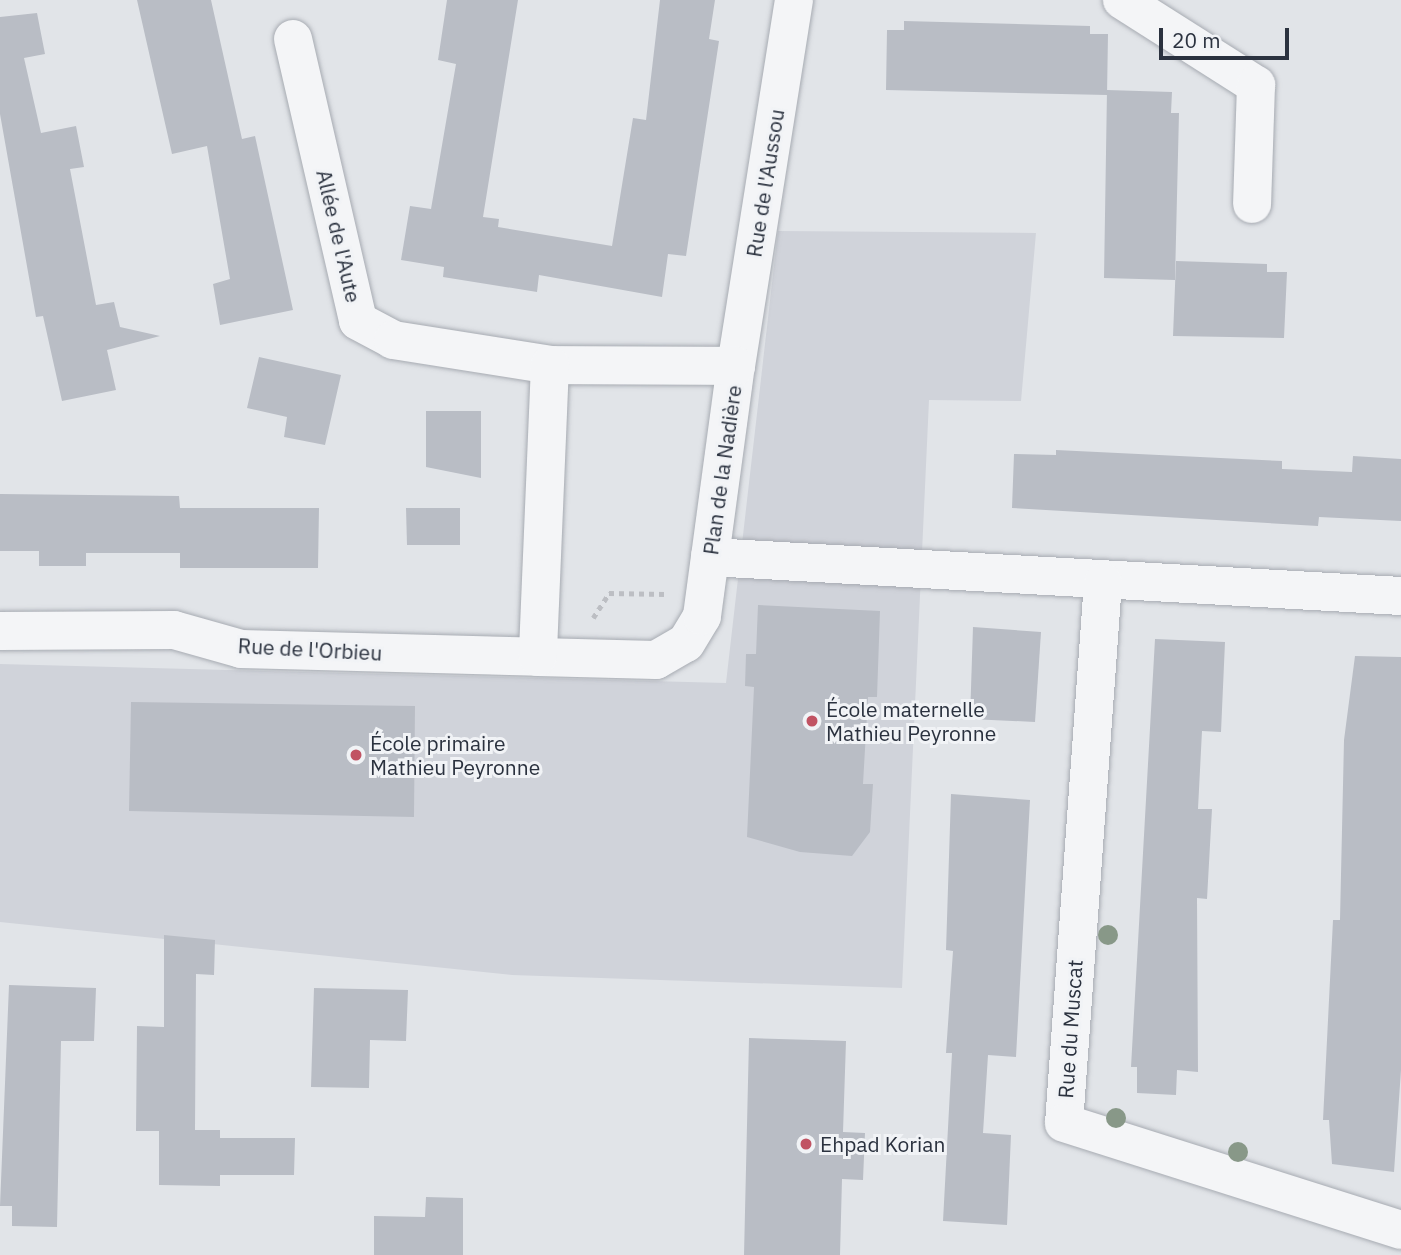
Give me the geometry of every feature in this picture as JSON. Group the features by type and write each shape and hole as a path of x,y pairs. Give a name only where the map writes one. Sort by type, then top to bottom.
{"street":[{"name":"Rue de l'Aussou","path":"736,366 794,0"},
{"path":"1122,0 1256,85 1252,204"},
{"name":"Allée de l'Aute","path":"293,39 358,321 393,340 550,365"},
{"name":"Plan de la Nadière","path":"550,365 736,366 702,616 686,643 656,660 555,657"},
{"path":"550,365 555,657"},
{"path":"710,557 1103,582 1401,596"},
{"name":"Rue du Muscat","path":"1103,582 1063,1124 1401,1230"},
{"name":"Rue de l'Orbieu","path":"0,631 174,630 241,649 555,657"}],"path":[{"path":"555,657 609,593 705,596"}],"shaded area":[{"path":"778,231 1036,233 1021,401 929,400 902,988 512,975 0,922 0,664 726,683"}],"building":[{"path":"137,0 211,0 242,139 255,136 293,310 220,325 213,284 230,279 207,146 172,154"},
{"path":"447,0 518,0 483,217 499,219 498,227 612,246 633,118 646,120 660,0 715,0 709,39 719,41 686,256 668,254 662,297 539,275 537,292 443,277 444,267 401,260 410,206 431,209 456,64 438,60"},
{"path":"37,13 45,54 24,58 41,133 76,126 84,167 70,169 96,305 114,302 120,327 160,336 107,350 116,390 62,401 43,316 36,317 0,114 0,17"},
{"path":"904,21 1090,26 1090,34 1108,34 1107,95 886,90 887,30 904,30"},
{"path":"1107,90 1172,92 1171,113 1179,113 1175,280 1104,278"},
{"path":"1176,261 1267,264 1267,272 1287,272 1284,338 1173,336"},
{"path":"259,357 341,375 325,445 284,437 287,417 247,408"},
{"path":"426,411 481,411 481,478 426,467"},
{"path":"1056,450 1282,461 1282,469 1352,472 1353,456 1401,459 1401,521 1319,517 1318,526 1012,508 1014,454 1056,455"},
{"path":"0,494 179,496 180,508 319,508 318,568 180,568 180,553 86,553 86,566 39,566 39,551 0,551"},
{"path":"406,508 460,508 460,545 407,545"},
{"path":"758,605 880,611 877,697 868,697 863,784 873,784 870,832 852,856 800,852 747,837 754,687 745,686 746,654 756,654"},
{"path":"973,627 1041,632 1035,722 970,719"},
{"path":"1155,639 1225,642 1221,732 1202,731 1198,809 1212,809 1207,899 1197,898 1198,1072 1177,1070 1176,1095 1137,1093 1137,1067 1131,1067"},
{"path":"1355,656 1401,657 1401,1070 1394,1172 1332,1164 1329,1120 1323,1120 1333,920 1340,920 1344,740"},
{"path":"131,702 415,706 414,817 129,811"},
{"path":"951,794 1030,800 1016,1057 988,1055 983,1133 1011,1135 1007,1225 943,1221 952,1053 946,1053 953,951 946,950"},
{"path":"164,935 215,940 214,975 196,974 195,1130 220,1130 220,1138 295,1138 294,1175 220,1175 220,1186 159,1185 159,1131 136,1131 137,1026 164,1027"},
{"path":"9,985 96,988 94,1041 61,1041 57,1227 12,1226 12,1206 0,1206"},
{"path":"314,988 408,990 406,1041 370,1040 369,1088 311,1087"},
{"name":"Ehpad Korian","path":"749,1038 846,1041 843,1132 865,1133 863,1180 842,1179 840,1255 744,1255"},
{"path":"426,1197 463,1198 463,1255 374,1255 374,1216 425,1217"}],"place":[{"name":"École maternelle Mathieu Peyronne","path":"812,721"},
{"name":"École primaire Mathieu Peyronne","path":"356,755"},
{"name":"Ehpad Korian","path":"806,1144"}]}
